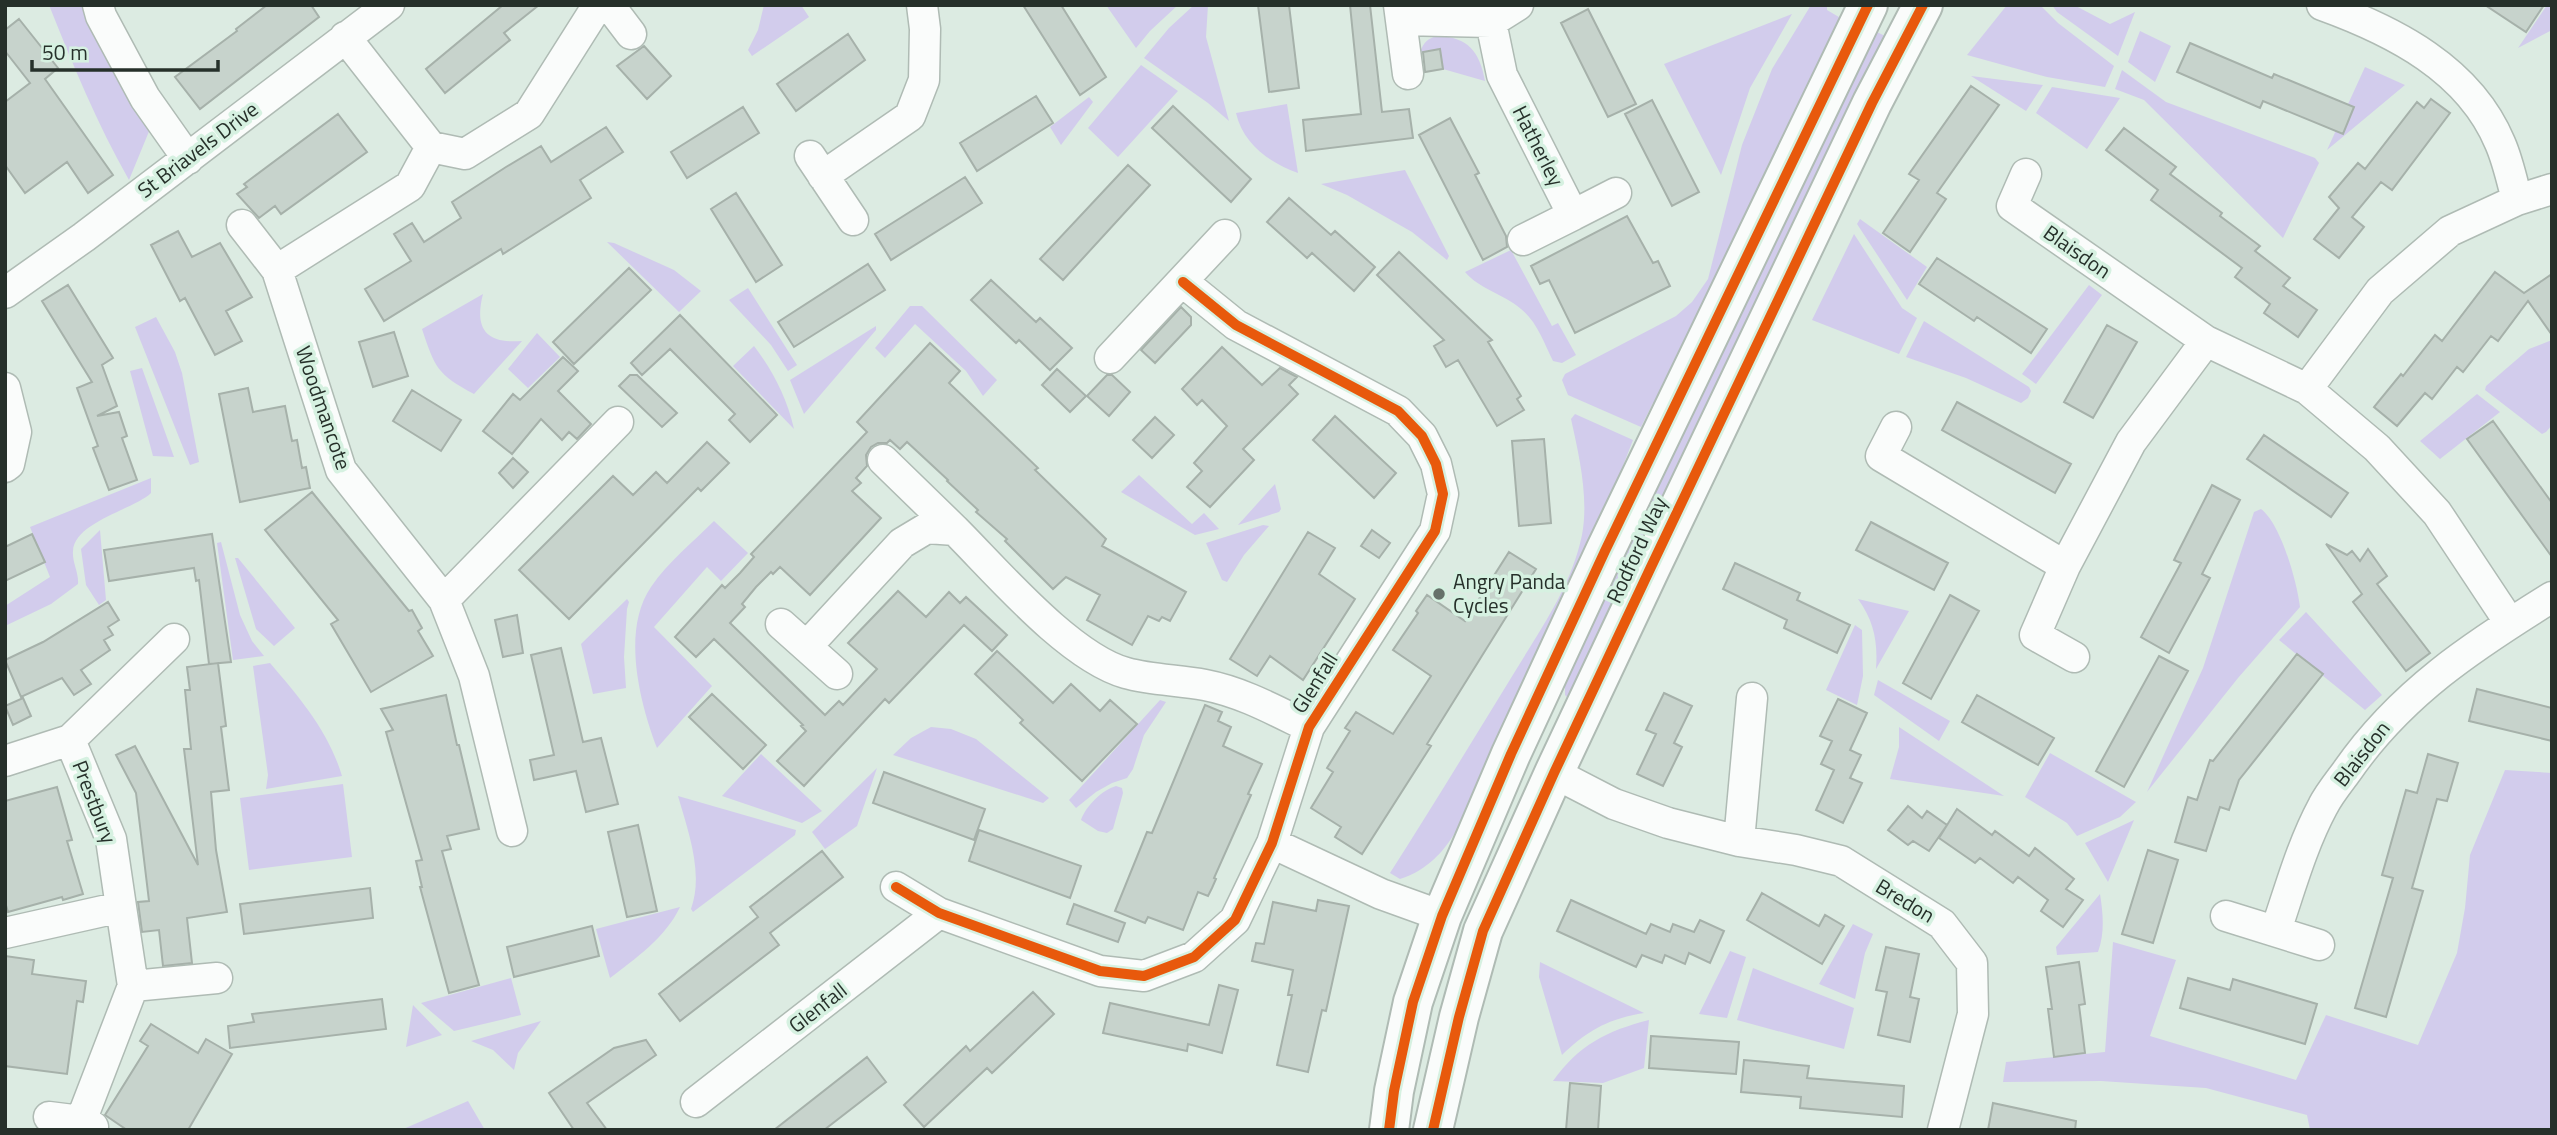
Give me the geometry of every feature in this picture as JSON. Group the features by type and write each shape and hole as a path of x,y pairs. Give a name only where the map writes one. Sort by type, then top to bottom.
{"street":[{"path":"98,5 101,16 145,98 188,159"},
{"name":"St Briavels Drive","path":"5,293 188,159 389,5"},
{"path":"345,37 431,148 465,154 529,114 598,5"},
{"path":"609,5 631,34"},
{"path":"853,220 817,166 910,117 924,80 925,29 922,5"},
{"path":"1408,74 1400,13 1491,22 1518,5"},
{"name":"Rodford Way","path":"1389,1130 1394,1091 1413,1002 1442,916 1511,754 1605,551 1868,5"},
{"name":"Rodford Way","path":"1433,1130 1459,1017 1483,931 1554,774 1872,103 1923,5"},
{"path":"2322,5 2365,21 2425,54 2470,93 2500,142 2517,200"},
{"name":"Hatherley","path":"1491,22 1502,75 1573,215"},
{"path":"277,270 410,186 431,148"},
{"name":"Blaisdon","path":"2026,174 2012,206 2206,341 2307,388 2377,448 2437,513 2510,623"},
{"path":"2307,388 2380,291 2450,231 2517,200 2552,189"},
{"path":"1524,240 1616,193"},
{"name":"Woodmancote","path":"242,225 277,270 341,470 444,600 474,676 512,831"},
{"path":"1110,358 1225,236"},
{"name":"Glenfall","path":"896,887 939,913 1100,971 1144,975 1194,957 1235,920 1272,843 1309,727 1435,531 1443,494 1436,464 1422,436 1398,411 1236,325 1183,282"},
{"path":"2074,657 2035,635 2065,566 2131,442 2206,341"},
{"path":"5,388 16,432 9,464 5,467"},
{"path":"444,600 618,422"},
{"path":"1896,427 1881,456 2065,566"},
{"name":"Glenfall","path":"883,460 1055,629 1093,658 1125,673 1208,685 1254,701 1309,727"},
{"path":"807,646 902,543 927,528 954,530"},
{"name":"Blaisdon","path":"2276,930 2300,859 2323,804 2358,755 2400,706 2429,681 2510,623 2552,597"},
{"path":"781,624 837,674"},
{"name":"Prestbury","path":"5,761 70,740 174,639"},
{"path":"1739,841 1752,698"},
{"name":"Prestbury","path":"49,1118 87,1124 133,986 111,839 70,740"},
{"path":"1511,754 1554,774"},
{"name":"Bredon","path":"1554,774 1614,804 1668,823 1841,862 1942,924 1972,963 1973,1014 1943,1130"},
{"path":"1272,843 1381,894 1483,931"},
{"path":"5,933 121,907"},
{"name":"Glenfall","path":"696,1102 939,913"},
{"path":"2226,916 2319,945"},
{"path":"133,986 218,978"}],"shaded area":[{"path":"49,5 88,5 150,129 129,180 96,116"},
{"path":"764,5 801,5 809,17 752,56 748,50 758,30"},
{"path":"1106,5 1178,5 1136,48"},
{"path":"1194,5 1208,5 1206,37 1229,121 1144,58 1169,28"},
{"path":"1811,5 1827,5 1827,10 1844,20 1659,403 1653,403 1641,427 1568,395 1562,380 1565,374 1676,316 1692,302 1708,279 1742,145 1772,69"},
{"path":"2007,5 2040,5 2058,23 2114,66 2105,87 2047,77 1967,55"},
{"path":"2052,5 2074,5 2110,24 2135,12 2118,56 2057,12"},
{"path":"2547,5 2552,5 2552,30 2518,48"},
{"path":"1792,14 1750,88 1721,175 1664,64"},
{"path":"1869,28 1895,41 1569,699 1565,695 1565,680"},
{"path":"2140,31 2171,46 2155,82 2128,62"},
{"path":"1438,36 1457,39 1471,48 1480,62 1485,81 1443,69 1440,49 1420,52 1427,41"},
{"path":"1141,65 1178,91 1118,157 1088,128"},
{"path":"2365,67 2405,85 2327,150"},
{"path":"2122,70 2166,102 2315,158 2319,163 2283,238 2144,100 2115,89"},
{"path":"1971,76 2043,85 2026,111"},
{"path":"2052,87 2120,98 2087,149 2036,113"},
{"path":"1089,97 1093,102 1061,145 1050,127"},
{"path":"1287,104 1298,173 1277,164 1259,151 1245,134 1236,113"},
{"path":"1405,170 1449,256 1447,260 1412,232 1347,195 1321,184"},
{"path":"1860,219 1927,267 1907,300 1857,224"},
{"path":"1854,234 1902,308 1917,318 1899,354 1812,320"},
{"path":"607,242 674,270 701,291 679,312"},
{"path":"1511,250 1552,326 1558,323 1576,355 1562,363 1553,361 1540,333 1527,314 1477,283 1465,272"},
{"path":"2089,285 2102,295 2036,384 2022,374"},
{"path":"748,288 797,365 788,371 771,345 729,300"},
{"path":"483,294 480,317 486,332 499,340 522,341 474,394 452,381 439,369 422,329"},
{"path":"910,306 922,306 997,380 983,396 966,371 915,324 885,358 875,348"},
{"path":"156,317 175,352 182,373 199,462 190,465 135,327"},
{"path":"1924,321 2029,387 2031,391 2028,398 2021,403 1966,378 1906,357"},
{"path":"876,326 876,330 804,414 790,380"},
{"path":"537,333 560,357 528,388 508,369"},
{"path":"2552,340 2552,425 2542,434 2485,390 2486,386 2529,349"},
{"path":"754,346 778,385 794,429 733,366"},
{"path":"142,368 174,457 153,456 130,371"},
{"path":"2477,394 2500,412 2440,459 2420,441"},
{"path":"1575,414 1633,440 1621,471 1625,473 1459,826 1435,859 1400,879 1390,873 1542,627 1562,592 1577,555 1584,521 1584,506 1582,477 1571,419"},
{"path":"1139,475 1192,524 1204,513 1219,529 1195,535 1121,492"},
{"path":"151,478 151,493 94,524 76,541 73,555 78,584 51,604 5,626 5,606 50,577 30,527"},
{"path":"1275,484 1281,509 1279,512 1238,525"},
{"path":"2261,509 2281,540 2292,569 2300,607 2238,678 2147,792 2203,668 2254,512"},
{"path":"714,521 748,553 721,581 707,567 654,627 712,686 657,748 636,667 637,624 651,587"},
{"path":"1263,525 1269,526 1244,555 1227,582 1222,580 1206,543"},
{"path":"100,530 106,600 99,605 86,585 81,549"},
{"path":"221,542 240,615 252,641 264,656 233,660 217,543"},
{"path":"235,558 238,558 295,628 274,646 256,629"},
{"path":"627,599 629,602 624,657 626,688 593,694 581,644"},
{"path":"1858,599 1909,611 1876,669 1874,632"},
{"path":"2306,612 2382,695 2365,710 2279,640"},
{"path":"1855,625 1862,630 1863,676 1857,705 1826,690"},
{"path":"270,663 321,730 342,776 266,789 268,775 253,666"},
{"path":"1878,680 1950,721 1939,741 1874,695"},
{"path":"1160,700 1166,702 1144,735 1133,769 1127,778 1096,792 1076,808 1069,800"},
{"path":"931,727 951,729 976,739 1049,798 1043,803 893,755 911,738"},
{"path":"1899,727 2004,796 1890,779 1899,747"},
{"path":"2050,753 2136,802 2120,817 2077,836 2067,823 2025,797"},
{"path":"761,754 822,811 802,823 722,796"},
{"path":"877,768 857,826 825,849 812,832"},
{"path":"2505,770 2552,773 2552,1130 2310,1130 2307,1115 2206,1088 2101,1081 2003,1082 2006,1062 2105,1052 2113,942 2176,960 2150,1036 2296,1080 2326,1015 2418,1045 2457,953 2470,855"},
{"path":"343,784 352,857 249,870 240,798"},
{"path":"1116,786 1122,788 1123,793 1113,829 1107,833 1098,831 1081,820 1095,799"},
{"path":"678,796 796,830 795,835 693,912 691,909 695,895 695,867"},
{"path":"2134,820 2108,882 2085,843"},
{"path":"2100,894 2103,916 2098,952 2057,955 2056,947"},
{"path":"680,907 658,938 610,978 596,929"},
{"path":"1853,924 1873,934 1865,953 1855,999 1819,984"},
{"path":"1730,951 1746,957 1727,1018 1699,1014"},
{"path":"1540,962 1644,1013 1599,1027 1562,1055 1539,977"},
{"path":"1753,968 1854,1008 1844,1049 1737,1020"},
{"path":"511,978 521,1015 454,1031 421,1003"},
{"path":"413,1005 442,1035 406,1047"},
{"path":"1649,1020 1644,1068 1603,1083 1553,1081 1573,1058 1595,1041 1620,1029"},
{"path":"541,1021 518,1053 514,1070 493,1050 471,1041"},
{"path":"468,1101 485,1130 401,1130"}],"building":[{"path":"267,5 311,5 319,17 200,109 175,77"},
{"path":"503,5 539,5 504,33 510,40 445,93 426,69"},
{"path":"1023,5 1061,5 1106,77 1080,95"},
{"path":"1258,5 1289,5 1299,88 1269,92"},
{"path":"1350,5 1370,5 1382,112 1409,109 1413,138 1306,151 1303,120 1361,114"},
{"path":"2485,5 2544,5 2526,32"},
{"path":"1588,9 1636,104 1608,117 1561,23"},
{"path":"19,19 58,68 45,79 113,175 88,193 67,162 25,193 5,165 5,102 30,83 5,51 5,30"},
{"path":"848,34 865,60 796,111 777,84"},
{"path":"2190,43 2272,78 2274,74 2354,107 2343,134 2263,101 2260,108 2177,72"},
{"path":"644,46 671,76 647,99 617,66"},
{"path":"1440,49 1443,69 1425,72 1423,52"},
{"path":"1971,86 1999,105 1937,193 1946,199 1910,252 1883,233 1919,180 1909,174"},
{"path":"1036,96 1053,123 977,171 960,143"},
{"path":"2431,99 2450,113 2392,190 2381,182 2352,217 2364,227 2339,258 2314,239 2339,208 2329,197 2358,163 2365,169 2417,102 2424,108"},
{"path":"1652,100 1699,192 1672,206 1625,114"},
{"path":"1173,106 1251,179 1231,202 1152,128"},
{"path":"743,107 759,133 687,178 671,152"},
{"path":"338,114 367,152 281,214 275,206 259,218 237,194 247,187 244,184"},
{"path":"1450,118 1479,173 1475,175 1506,236 1507,247 1483,260 1419,135"},
{"path":"606,127 623,152 580,180 591,198 503,254 501,249 384,321 365,289 411,261 394,234 412,223 424,242 461,218 452,202 506,167 541,146 551,162"},
{"path":"2124,128 2176,167 2170,174 2260,246 2255,251 2290,278 2283,286 2317,310 2298,337 2264,313 2270,304 2235,277 2242,268 2151,200 2158,190 2106,150"},
{"path":"1128,165 1150,185 1063,280 1040,259"},
{"path":"965,177 982,203 891,260 875,234"},
{"path":"736,193 782,265 756,282 711,209"},
{"path":"1289,198 1331,235 1335,231 1375,267 1354,291 1312,253 1307,258 1267,222"},
{"path":"1627,216 1653,263 1658,261 1670,286 1575,333 1549,280 1540,284 1531,266"},
{"path":"178,231 192,257 220,243 252,297 226,311 242,341 215,355 185,298 180,301 151,245"},
{"path":"1399,252 1492,340 1488,342 1521,396 1517,399 1524,410 1497,426 1458,360 1446,367 1434,346 1444,340 1377,275"},
{"path":"1937,258 2047,329 2031,353 1977,317 1974,321 1919,284"},
{"path":"868,264 885,290 794,347 778,322"},
{"path":"629,268 651,290 574,364 553,342"},
{"path":"2495,272 2524,293 2552,274 2552,335 2528,301 2498,341 2491,336 2463,372 2457,367 2432,399 2425,393 2397,426 2374,407 2435,335 2442,341"},
{"path":"991,280 1036,322 1040,318 1072,348 1050,370 1019,340 1016,343 971,300"},
{"path":"68,285 113,358 102,365 117,406 97,416 119,412 127,436 122,438 137,480 109,490 93,448 98,446 77,388 92,382 42,301"},
{"path":"1181,307 1191,317 1191,325 1155,363 1141,350"},
{"path":"680,315 777,415 750,442 729,420 735,414 670,349 642,375 631,363"},
{"path":"2107,325 2137,342 2093,418 2064,402"},
{"path":"394,332 408,376 373,387 359,342"},
{"path":"930,343 960,371 949,383 1038,468 1035,470 1106,539 1102,546 1186,592 1170,621 1162,617 1159,621 1148,616 1132,645 1087,620 1100,595 1066,577 1053,589 1005,541 1007,539 976,512 978,510 907,442 900,449 890,440 887,443 878,443 871,447 866,455 867,466 856,478 861,483 852,491 881,518 810,595 780,567 756,587 742,604 745,607 730,623 825,715 839,701 843,705 877,669 848,643 898,591 926,617 949,592 960,603 966,597 1007,635 992,651 964,625 889,703 885,699 804,786 777,761 806,731 801,726 803,725 714,639 696,657 675,637 722,585 725,588 740,573 754,557 751,554 867,432 857,422"},
{"path":"1222,347 1262,385 1280,368 1297,377 1289,385 1298,394 1243,449 1254,460 1210,507 1187,487 1202,471 1194,463 1227,426 1202,400 1197,405 1182,389"},
{"path":"563,357 578,371 558,391 591,424 577,439 569,432 562,440 541,419 512,454 483,431 513,394 520,400"},
{"path":"1057,369 1086,396 1070,412 1042,385"},
{"path":"630,375 637,375 677,413 662,427 619,386"},
{"path":"1107,375 1112,375 1130,392 1109,416 1087,396"},
{"path":"248,388 253,412 285,406 292,441 297,440 302,468 306,467 310,488 240,502 219,394"},
{"path":"412,390 461,420 441,451 393,421"},
{"path":"1957,402 2071,464 2055,493 1942,430"},
{"path":"1335,416 1396,473 1374,498 1313,440"},
{"path":"1155,417 1174,435 1152,458 1133,440"},
{"path":"2493,421 2552,503 2552,557 2467,439"},
{"path":"2264,435 2348,493 2331,517 2247,459"},
{"path":"1544,439 1551,523 1519,526 1512,441"},
{"path":"707,442 729,463 701,491 698,488 569,619 519,570 613,476 633,495 656,472 667,483"},
{"path":"513,458 528,472 513,488 499,473"},
{"path":"2212,485 2240,500 2202,574 2210,578 2169,653 2141,637 2181,563 2174,560"},
{"path":"312,492 409,611 412,610 422,628 418,631 433,656 371,692 331,624 338,620 265,530"},
{"path":"1871,522 1948,563 1934,590 1856,550"},
{"path":"1372,530 1390,543 1379,558 1361,546"},
{"path":"1308,532 1335,548 1319,574 1355,599 1303,680 1270,656 1257,676 1230,659"},
{"path":"32,534 45,562 5,581 5,547"},
{"path":"212,534 231,662 209,664 199,580 196,581 194,568 109,581 104,550"},
{"path":"2326,544 2347,555 2352,551 2360,561 2368,549 2387,576 2377,584 2430,653 2406,671 2353,602 2362,594"},
{"path":"1509,552 1536,569 1427,744 1431,746 1362,854 1335,837 1341,827 1311,808 1333,772 1327,768 1350,731 1345,728 1356,712 1393,734 1431,676 1393,650 1418,613 1416,611 1427,595 1465,621"},
{"path":"1735,563 1800,593 1797,600 1850,625 1837,653 1784,628 1787,620 1723,589"},
{"path":"1950,595 1979,611 1931,699 1903,683"},
{"path":"108,602 119,620 108,627 113,635 104,640 110,650 81,670 91,684 74,695 62,678 21,697 5,660 43,642"},
{"path":"517,615 523,653 503,657 495,620"},
{"path":"561,648 583,742 601,738 618,804 586,812 576,771 534,780 530,760 554,755 531,655"},
{"path":"997,651 1053,703 1071,684 1100,711 1110,700 1137,724 1082,781 1020,723 1023,720 975,674"},
{"path":"2297,654 2323,674 2239,780 2229,810 2220,807 2206,851 2175,842 2188,797 2197,800 2210,760 2213,761"},
{"path":"2159,656 2188,671 2124,787 2096,771"},
{"path":"218,663 226,726 221,727 229,790 211,792 216,850 227,912 187,918 192,963 163,966 159,930 142,932 138,902 149,901 136,793 116,755 135,746 198,865 184,749 191,749 185,690 190,690 187,667"},
{"path":"2477,689 2552,708 2552,741 2469,721"},
{"path":"1664,693 1692,706 1674,743 1682,747 1663,786 1637,774 1656,734 1646,730"},
{"path":"712,694 766,745 743,769 689,717"},
{"path":"446,695 479,829 447,836 451,849 442,851 479,985 449,993 420,887 416,861 422,860 386,732 393,730 381,709"},
{"path":"1977,695 2054,738 2038,765 1962,722"},
{"path":"23,698 31,716 13,725 5,706"},
{"path":"1838,699 1867,713 1850,750 1861,755 1850,778 1862,783 1843,823 1816,810 1834,770 1821,764 1832,741 1820,736"},
{"path":"1205,705 1222,712 1218,721 1231,727 1223,746 1262,764 1212,888 1208,896 1198,892 1183,930 1148,917 1145,923 1115,911 1147,832 1152,833"},
{"path":"2428,754 2458,763 2447,801 2437,799 2412,888 2423,891 2386,1017 2355,1008 2393,878 2382,875 2406,790 2417,793"},
{"path":"884,772 985,809 974,840 873,803"},
{"path":"57,787 72,840 67,841 83,894 8,912 5,902 5,801"},
{"path":"1908,806 1922,818 1927,811 1947,825 1929,851 1913,841 1908,845 1888,830"},
{"path":"1957,809 1992,835 1995,831 2029,856 2035,848 2074,879 2066,889 2083,900 2063,927 2041,911 2048,900 2018,877 2013,883 1980,858 1975,863 1939,838"},
{"path":"638,825 657,911 627,917 608,832"},
{"path":"979,830 1081,866 1070,898 969,861"},
{"path":"2148,850 2178,860 2153,943 2122,934"},
{"path":"822,851 843,877 770,933 779,945 680,1021 659,994 758,917 750,907"},
{"path":"370,888 373,918 244,934 240,904"},
{"path":"1762,893 1819,926 1825,915 1844,926 1822,964 1747,920"},
{"path":"1318,900 1349,906 1326,1011 1322,1010 1308,1072 1277,1065 1292,995 1288,995 1293,970 1252,961 1256,943 1264,944 1273,902 1316,911"},
{"path":"1571,900 1646,934 1651,924 1670,932 1673,924 1694,932 1700,920 1724,931 1710,963 1689,953 1685,964 1665,955 1662,963 1642,955 1636,967 1557,931"},
{"path":"1074,904 1125,923 1118,942 1067,924"},
{"path":"592,926 599,956 514,977 507,947"},
{"path":"1886,947 1919,954 1910,997 1919,999 1910,1042 1878,1035 1887,992 1876,990"},
{"path":"5,956 34,960 32,974 86,981 83,1002 77,1001 67,1074 5,1066"},
{"path":"2079,962 2085,1004 2079,1005 2085,1053 2054,1057 2048,1009 2052,1009 2046,967"},
{"path":"2188,978 2230,990 2233,979 2317,1004 2305,1044 2180,1008"},
{"path":"1219,985 1238,990 1222,1053 1188,1044 1187,1051 1103,1033 1110,1003 1209,1025"},
{"path":"1033,992 1054,1014 992,1073 987,1068 924,1127 904,1105 966,1046 970,1051"},
{"path":"382,999 386,1029 230,1048 228,1026 254,1022 252,1014"},
{"path":"151,1024 198,1053 206,1039 232,1054 188,1130 127,1130 105,1115 148,1046 140,1041"},
{"path":"1651,1036 1739,1042 1736,1074 1649,1068"},
{"path":"646,1040 656,1055 587,1103 607,1130 574,1130 549,1093 614,1048"},
{"path":"867,1057 886,1082 824,1130 774,1130"},
{"path":"1744,1060 1809,1066 1807,1078 1904,1086 1902,1117 1800,1108 1801,1097 1741,1092"},
{"path":"1570,1083 1601,1086 1598,1130 1566,1130"},
{"path":"1993,1103 2076,1121 2075,1130 1988,1130"}],"cycle path":[{"path":"1389,1130 1394,1091 1413,1002 1442,916 1511,754 1605,551 1868,5"},
{"path":"1433,1130 1459,1017 1483,931 1650,569 1872,103 1923,5"},
{"path":"896,887 939,913 1100,971 1144,976 1194,957 1235,920 1272,843 1309,727 1435,531 1443,494 1436,464 1422,436 1398,411 1236,325 1183,282"}],"place":[{"name":"Angry Panda Cycles","path":"1439,594"}]}
